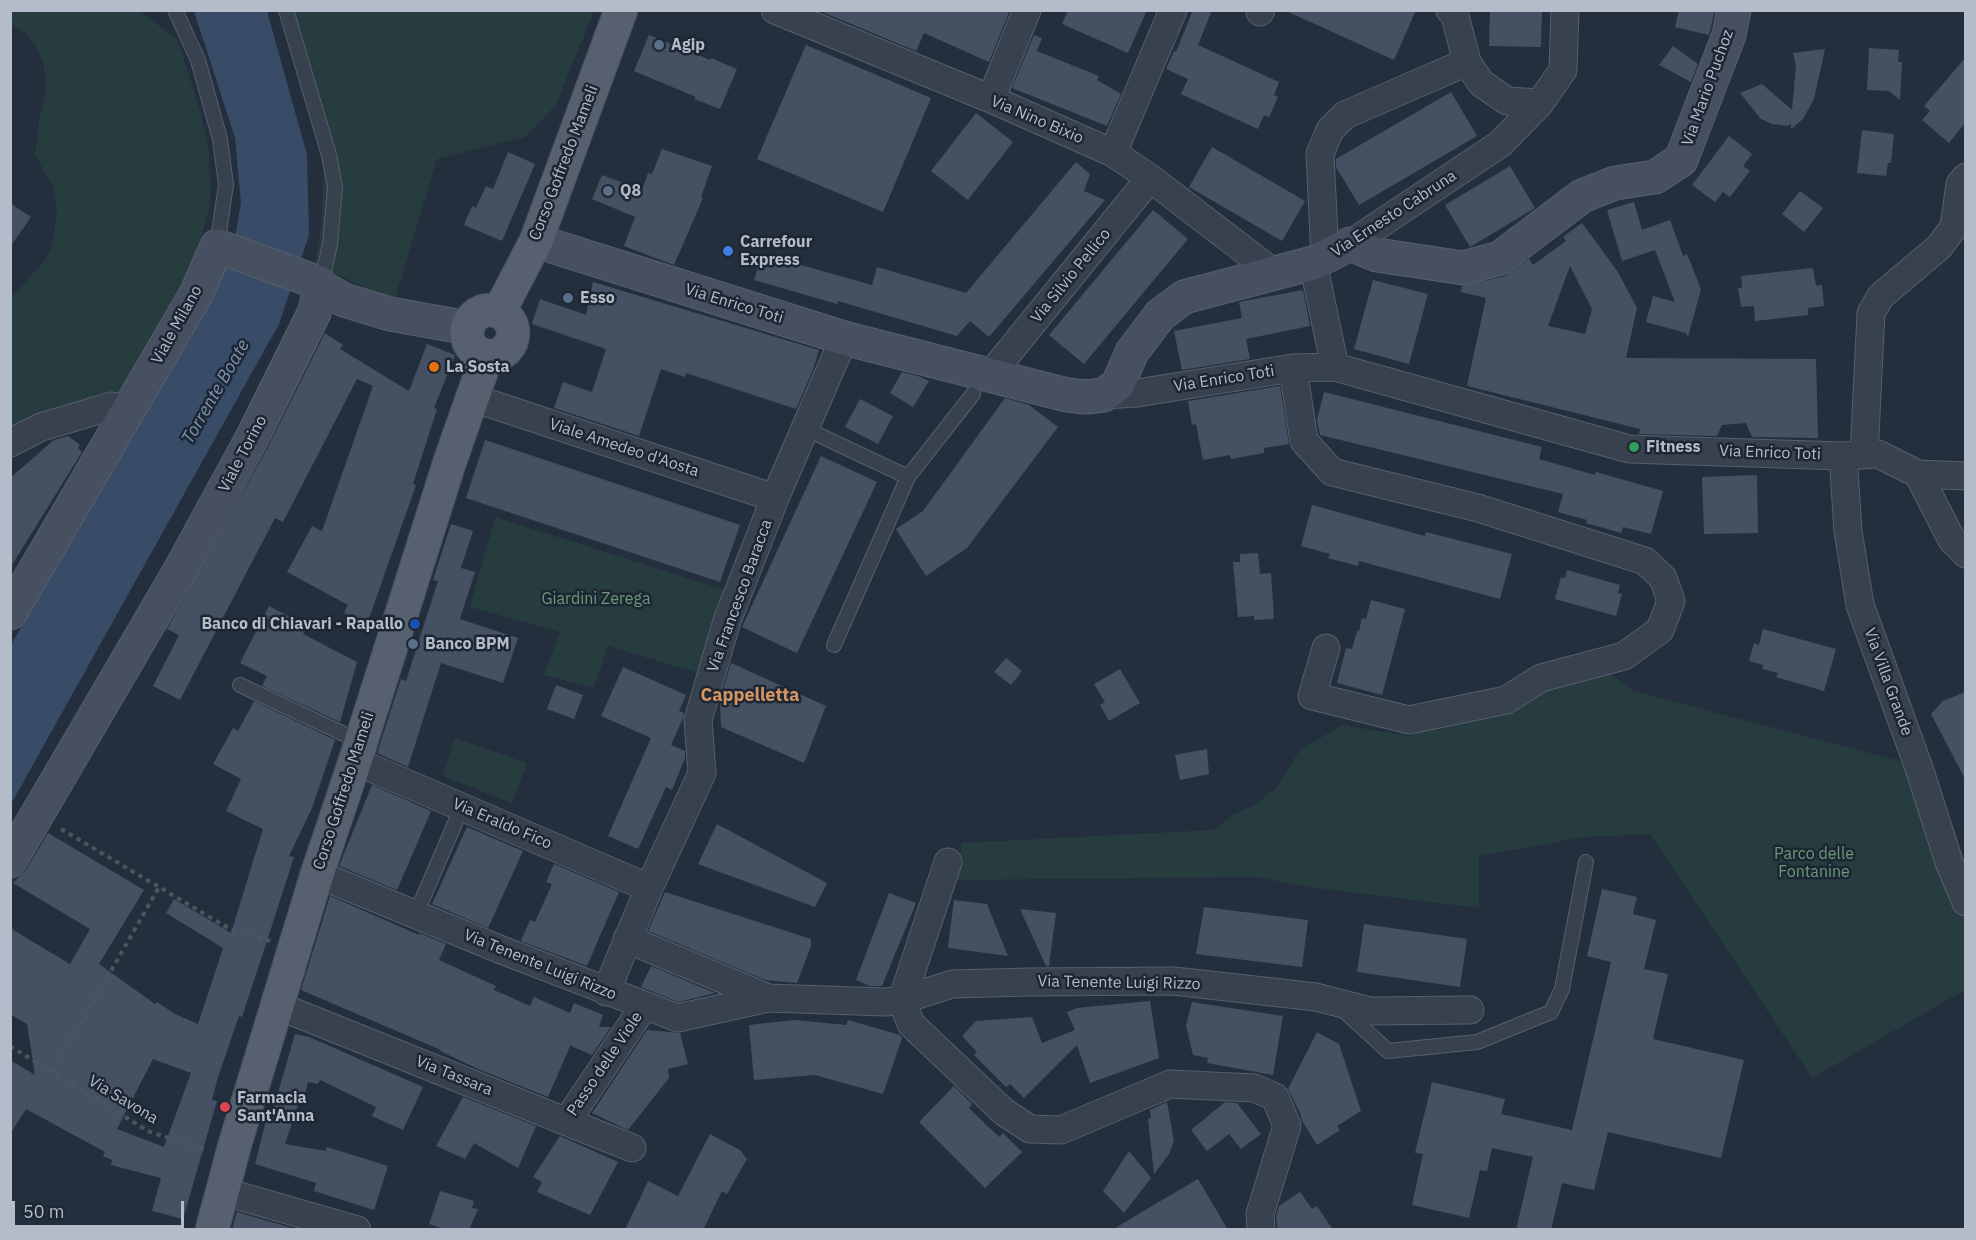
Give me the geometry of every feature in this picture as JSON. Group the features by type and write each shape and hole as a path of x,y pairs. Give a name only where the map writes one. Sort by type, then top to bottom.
{"main road":[{"name":"Corso Goffredo Mameli","path":"499,312 536,241 621,10"},
{"path":"493,310 499,312 505,316 513,328 511,343 501,353 487,356 474,349 467,335 468,328 474,316 480,312 493,310"},
{"name":"Corso Goffredo Mameli","path":"212,1230 276,1005 317,874 450,460 487,356"}],"street":[{"name":"Via Nino Bixio","path":"775,10 991,99 1113,153 1150,178 1274,273"},
{"path":"991,99 1027,10"},
{"path":"1113,153 1173,10"},
{"path":"1450,10 1455,16 1467,62 1481,83 1507,102 1540,103"},
{"name":"Via Ernesto Cabruna","path":"1104,395 1118,384 1132,352 1160,315 1184,297 1274,273 1329,255 1500,144 1540,103 1563,70 1565,10"},
{"name":"Via Mario Puchoz","path":"1329,255 1377,255 1463,268 1500,258 1582,196 1615,183 1655,177 1681,160 1729,35 1734,10"},
{"path":"1335,367 1329,255 1320,154 1330,130 1345,114 1467,62"},
{"name":"Via Villa Grande","path":"1965,177 1960,184 1954,227 1939,247 1881,296 1871,313 1854,455 1848,531 1860,605 1965,902"},
{"name":"Via Silvio Pellico","path":"982,384 1150,178"},
{"name":"Via Enrico Toti","path":"536,241 982,384 1086,396 1137,393 1293,368 1335,367 1629,449 1878,454 1918,474 1965,476"},
{"path":"217,246 320,285 344,300 390,314 468,328"},
{"name":"Viale Milano","path":"10,614 196,294 217,246"},
{"name":"Viale Torino","path":"10,861 179,572 252,438 314,313 320,285"},
{"name":"Via Francesco Baracca","path":"606,992 649,888 702,773 698,720 728,621 775,498 844,338"},
{"path":"1293,368 1304,441 1332,472 1478,508 1646,561 1663,578 1671,601 1660,630 1624,656 1541,678 1506,700 1409,720 1312,696 1326,648"},
{"name":"Viale Amedeo d'Aosta","path":"473,398 775,498"},
{"path":"10,443 41,427 111,406 130,409"},
{"path":"1918,474 1952,540 1965,554"},
{"name":"Via Eraldo Fico","path":"358,752 462,807 649,888"},
{"path":"948,862 902,1000 911,1024 1004,1112 1030,1129 1061,1130 1170,1084 1254,1088 1275,1097 1287,1126 1260,1214 1261,1230"},
{"name":"Via Tenente Luigi Rizzo","path":"317,874 606,992 678,1018 768,998 886,1002 902,1000 952,984 1174,981 1316,997 1370,1011 1470,1010"},
{"name":"Via Tenente Luigi Rizzo","path":"627,939 768,998"},
{"name":"Via Tassara","path":"276,1005 632,1148"},
{"name":"Passo delle Viole","path":"567,1121 644,1006"},
{"path":"222,1191 357,1230"}],"lane":[{"name":"Viale Milano","path":"175,10 198,60 220,139 226,185 217,246"},
{"name":"Viale Torino","path":"286,10 329,155 335,187 330,244 320,285"},
{"path":"834,645 908,477 982,384"},
{"path":"806,429 908,477"},
{"path":"240,685 358,752"},
{"path":"416,914 462,807"},
{"path":"1334,1001 1388,1051 1477,1042 1551,1012 1562,989 1586,862"}],"path":[{"path":"37,815 230,929 294,949"},
{"path":"53,1072 159,887"},
{"name":"Via Savona","path":"10,1046 148,1131 231,1159"}],"green space":[{"path":"11,11 139,11 176,38 200,111 208,147 211,187 209,207 194,267 127,388 112,401 11,433 11,298 46,259 53,243 57,207 53,187 35,155 46,82 43,62 36,46 24,32 11,24"},
{"path":"280,11 594,11 556,105 525,137 437,159 394,302 315,264 321,227 324,164 313,118"},
{"name":"Giardini Zerega","path":"495,517 728,591 698,673 608,646 594,688 544,675 560,632 470,607"},
{"name":"Parco delle Fontanine","path":"1607,671 1633,691 1904,762 1965,914 1965,990 1812,1078 1650,834 1584,837 1479,856 1479,908 1317,888 1255,877 954,880 962,843 1213,830 1234,814 1255,805 1277,787 1299,751 1342,725 1409,736"},
{"path":"455,738 527,763 512,803 443,776"}],"water":[{"name":"Torrente Boate","path":"194,11 267,11 307,155 309,235 279,324 11,804 11,645 224,269 236,232 241,203 235,138"}],"building":[{"path":"1010,10 989,62 924,33 916,51 820,11"},
{"path":"1068,10 1147,10 1128,53 1062,24"},
{"path":"1193,10 1212,10 1198,45 1279,82 1274,95 1278,97 1269,117 1264,115 1258,129 1181,94 1188,79 1166,69 1174,51 1176,52"},
{"path":"1284,10 1416,10 1394,60"},
{"path":"1490,10 1542,10 1541,47 1489,46"},
{"path":"1679,10 1715,10 1709,35 1675,27"},
{"path":"649,35 737,69 720,109 634,71"},
{"path":"1034,35 1042,38 1037,51 1099,76 1097,80 1121,94 1107,126 1012,88"},
{"path":"806,45 931,98 883,212 757,159"},
{"path":"1673,46 1698,64 1691,82 1659,65"},
{"path":"1869,48 1899,50 1898,62 1902,62 1900,100 1889,91 1867,90"},
{"path":"1825,49 1814,99 1803,119 1791,129 1791,124 1787,126 1772,124 1761,119 1740,93 1762,84 1792,110 1796,66 1793,53"},
{"path":"1965,58 1965,123 1949,143 1922,120 1930,111 1924,106"},
{"path":"1451,92 1477,136 1359,205 1336,167 1336,159"},
{"path":"976,113 1013,142 968,200 931,171"},
{"path":"1862,130 1894,134 1891,163 1888,163 1886,176 1857,173"},
{"path":"1729,136 1752,154 1743,166 1750,171 1730,197 1723,192 1715,202 1692,185"},
{"path":"1212,147 1305,201 1282,241 1189,187"},
{"path":"662,149 712,166 701,197 703,198 674,265 624,246 635,217 592,199 602,175 642,190 648,173 652,174"},
{"path":"508,152 535,164 502,241 464,225 472,206 476,208 486,186 493,189"},
{"path":"1076,162 1090,174 1084,191 1105,200 989,337 970,321 957,336 838,301 837,304 754,280 762,254 872,285 877,267 966,293"},
{"path":"1510,166 1535,208 1470,247 1445,205"},
{"path":"1800,191 1823,208 1804,232 1782,214"},
{"path":"1634,202 1642,230 1670,220 1683,256 1687,254 1701,289 1688,337 1686,333 1646,322 1653,296 1675,302 1655,250 1622,261 1607,210"},
{"path":"10,203 31,217 10,247"},
{"path":"1153,210 1188,239 1084,364 1049,335"},
{"path":"1582,223 1618,272 1637,308 1626,358 1816,359 1818,438 1752,437 1746,423 1722,425 1717,436 1639,434 1640,429 1467,386 1486,298 1461,292 1462,286 1505,276 1529,259 1533,265 1566,241 1563,237","holes":["1570,266 1592,309 1585,334 1548,326"]},
{"path":"1813,268 1816,286 1822,285 1824,306 1808,308 1808,315 1755,321 1754,306 1741,307 1738,288 1742,288 1741,276"},
{"path":"1373,280 1428,294 1409,364 1354,349"},
{"path":"593,282 819,350 796,409 686,373 685,377 661,369 639,436 554,408 563,382 592,392 606,349 532,324 540,299 586,315"},
{"path":"1303,290 1310,326 1246,339 1250,359 1182,370 1174,331 1242,318 1239,302"},
{"path":"325,333 343,345 340,349 409,391 427,344 455,355 434,408 437,409 413,484 416,485 367,624 344,613 348,605 287,572 312,526 322,531 373,386 357,379 283,522 275,518 180,700 153,686 179,635 167,629 268,447"},
{"path":"902,372 929,381 913,407 890,393"},
{"path":"1280,386 1289,444 1264,448 1264,453 1231,459 1230,455 1203,460 1196,424 1192,425 1188,401"},
{"path":"1324,392 1542,447 1539,459 1663,491 1651,534 1623,527 1621,533 1558,512 1563,494 1320,435 1317,420"},
{"path":"1005,398 1029,405 1058,427 967,548 926,576 896,529 923,511"},
{"path":"860,399 893,416 878,444 845,427"},
{"path":"68,436 80,445 78,448 82,452 10,568 10,478 54,440"},
{"path":"485,440 740,525 720,582 466,498"},
{"path":"821,456 877,482 797,653 742,627"},
{"path":"1757,475 1758,533 1704,534 1702,477"},
{"path":"1312,505 1425,536 1426,532 1512,554 1500,599 1359,561 1358,566 1328,558 1330,554 1301,546"},
{"path":"451,524 473,531 461,568 475,572 460,619 518,638 503,683 441,663 408,767 377,753 401,679 406,681 438,581 433,580"},
{"path":"1258,553 1260,574 1271,573 1274,619 1254,620 1254,616 1238,617 1233,562 1240,562 1240,554"},
{"path":"1567,570 1620,585 1618,593 1622,594 1616,616 1555,599 1561,577 1565,578"},
{"path":"1371,600 1405,609 1382,695 1337,683 1346,648 1352,649 1362,618 1366,619"},
{"path":"269,606 307,626 303,634 357,662 340,722 262,686 267,676 240,663"},
{"path":"1763,629 1836,649 1824,691 1776,677 1778,673 1762,669 1763,665 1749,661 1754,643 1759,645"},
{"path":"1006,658 1022,671 1011,685 994,672"},
{"path":"731,663 826,706 804,763 721,727 720,701"},
{"path":"623,667 686,695 679,711 684,713 683,718 671,745 685,751 685,758 672,790 666,787 638,849 608,836 651,738 601,716"},
{"path":"1120,669 1140,703 1109,721 1100,705 1105,702 1094,684"},
{"path":"556,685 583,695 574,719 547,709"},
{"path":"1965,692 1965,779 1931,714 1943,701"},
{"path":"254,701 335,740 312,808 289,856 294,857 242,1017 239,1016 218,1077 212,1100 217,1101 183,1219 152,1211 161,1178 111,1165 112,1160 103,1156 105,1152 26,1109 10,1134 10,1060 35,1075 27,1024 10,1014 10,928 70,964 90,929 13,883 26,870 48,833 144,890 99,964 155,1004 157,1002 175,1014 198,1024 223,948 166,913 174,899 231,933 263,829 226,811 241,779 213,764 233,728 238,731","holes":["153,1059 191,1073 164,1147 117,1129"]},
{"path":"1207,749 1209,774 1180,780 1175,755"},
{"path":"372,785 431,811 397,890 339,866"},
{"path":"717,824 827,883 815,907 698,864"},
{"path":"467,827 523,851 488,928 432,904"},
{"path":"554,864 619,892 587,966 521,941 530,920 535,922 552,884 546,882"},
{"path":"1602,889 1637,897 1633,914 1656,920 1644,969 1668,974 1653,1039 1744,1060 1721,1158 1608,1132 1594,1190 1562,1183 1551,1230 1516,1230 1533,1157 1492,1148 1487,1171 1480,1170 1469,1218 1412,1205 1423,1154 1415,1153 1432,1082 1505,1099 1501,1114 1572,1130 1611,962 1587,956"},
{"path":"665,892 811,939 811,946 797,983 765,980 648,931"},
{"path":"889,893 916,903 882,986 870,986 856,980"},
{"path":"330,896 419,935 419,933 446,944 439,960 496,986 494,990 530,1006 534,997 570,1013 574,1003 603,1015 599,1027 611,1027 592,1055 571,1044 548,1097 478,1069 441,1050 301,990"},
{"path":"954,900 987,904 1008,956 948,948"},
{"path":"1204,907 1308,920 1302,967 1196,954"},
{"path":"1020,909 1056,913 1049,966 1046,966"},
{"path":"1364,924 1467,939 1460,987 1357,972"},
{"path":"651,966 715,993 679,1002 641,987"},
{"path":"1150,1001 1159,1058 1090,1083 1077,1045 1024,1098 1010,1084 1006,1087 974,1055 977,1052 962,1036 976,1021 1032,1017 1042,1043 1075,1030 1067,1012 1077,1008"},
{"path":"1192,1002 1283,1016 1273,1075 1207,1063 1208,1058 1193,1055 1186,1026"},
{"path":"794,1020 846,1025 848,1020 900,1035 902,1038 883,1094 815,1075 754,1080 749,1025"},
{"path":"647,1030 680,1033 688,1064 668,1069 669,1078 628,1130 592,1113"},
{"path":"1317,1032 1339,1044 1361,1111 1337,1126 1340,1130 1317,1145 1302,1121 1288,1089"},
{"path":"295,1034 309,1037 423,1087 403,1130 372,1116 376,1107 320,1080 318,1084 308,1082 305,1094 302,1093 285,1144 326,1151 327,1147 388,1166 374,1210 314,1191 316,1183 255,1164 268,1113 272,1114"},
{"path":"954,1086 972,1104 969,1108 999,1137 1003,1133 1022,1152 985,1188 919,1122"},
{"path":"463,1097 536,1126 518,1168 474,1143 465,1159 436,1146"},
{"path":"1167,1102 1174,1141 1169,1154 1154,1174 1148,1119 1151,1118 1150,1110"},
{"path":"1225,1102 1237,1103 1261,1134 1241,1149 1229,1134 1207,1151 1191,1130"},
{"path":"710,1134 740,1150 747,1159 727,1194 722,1191 703,1230 625,1230 648,1181 678,1196"},
{"path":"560,1136 618,1162 590,1215 537,1192 542,1182 533,1177"},
{"path":"1129,1151 1151,1178 1124,1213 1103,1191"},
{"path":"1198,1179 1228,1230 1112,1230 1157,1203"},
{"path":"440,1191 474,1201 472,1208 478,1209 469,1230 447,1230 429,1224"},
{"path":"1300,1192 1312,1209 1317,1206 1333,1230 1279,1230 1276,1216 1279,1206"},
{"path":"237,1212 299,1230 232,1230"}],"place":[{"name":"Agip","path":"659,45"},
{"name":"Q8","path":"608,191"},
{"name":"Carrefour Express","path":"728,251"},
{"name":"Esso","path":"568,298"},
{"name":"La Sosta","path":"434,367"},
{"name":"Fitness","path":"1634,447"},
{"name":"Banco di Chiavari - Rapallo","path":"415,624"},
{"name":"Banco BPM","path":"413,644"},
{"name":"Farmacia Sant'Anna","path":"225,1107"}],"district":[{"name":"Cappelletta","path":"750,696"}]}
